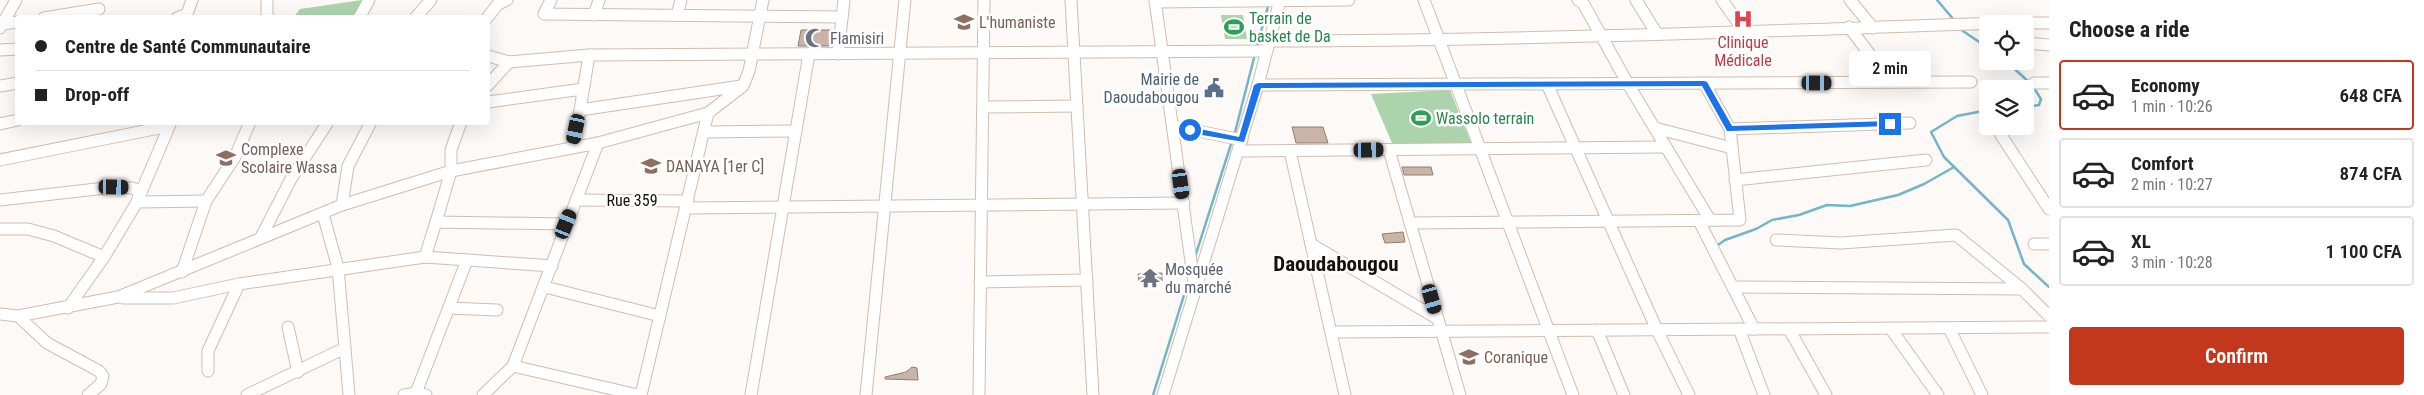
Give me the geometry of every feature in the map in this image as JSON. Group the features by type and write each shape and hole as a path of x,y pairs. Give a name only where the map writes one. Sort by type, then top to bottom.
{"street":[{"path":"1,26 16,0"},
{"path":"188,15 192,0"},
{"path":"267,0 267,15"},
{"path":"361,15 369,0"},
{"path":"418,15 430,0"},
{"path":"489,15 498,4 507,0"},
{"path":"551,0 544,14 842,17"},
{"path":"594,15 599,0"},
{"path":"677,15 681,0"},
{"path":"0,314 18,316 118,298 342,205 452,172 572,148 677,123 708,113 743,86 752,54 763,0"},
{"path":"838,54 844,0"},
{"path":"866,395 898,54 905,0"},
{"path":"979,395 984,0"},
{"path":"1071,0 1093,395"},
{"path":"1163,395 1240,146 1280,0"},
{"path":"1195,295 1184,203 1155,1 1349,0"},
{"path":"1424,0 1573,395"},
{"path":"1578,0 1583,3 1666,148 1704,220 1732,287 1754,329"},
{"path":"1636,0 1657,34"},
{"path":"1722,0 1744,31"},
{"path":"1850,0 1873,28"},
{"path":"62,15 99,9"},
{"path":"490,57 509,62 589,55 1163,52 1268,46 1849,27 1873,28 1972,22 2049,23"},
{"path":"1,26 15,23"},
{"path":"1849,27 1892,82"},
{"path":"2034,44 2049,45"},
{"path":"0,50 15,49"},
{"path":"751,395 809,54"},
{"path":"572,148 589,55"},
{"path":"490,83 509,62"},
{"path":"1258,85 1971,82"},
{"path":"1410,223 1740,220 1730,129 1704,83"},
{"path":"2034,83 2049,84"},
{"path":"0,86 15,84"},
{"path":"1546,84 1657,330 1690,395"},
{"path":"580,110 743,86"},
{"path":"490,102 583,89"},
{"path":"983,107 1077,106"},
{"path":"514,366 640,395 708,113"},
{"path":"0,124 15,121"},
{"path":"1730,129 1910,123"},
{"path":"0,160 165,125"},
{"path":"68,308 104,257 137,202 170,125"},
{"path":"182,272 206,201 235,157 249,125"},
{"path":"262,237 291,179 326,125"},
{"path":"342,205 348,166 370,125"},
{"path":"425,257 452,172 451,150 460,125"},
{"path":"1173,126 1240,146 1290,151 1666,148"},
{"path":"1654,128 1732,148"},
{"path":"704,132 796,130"},
{"path":"2001,135 2049,209"},
{"path":"483,395 514,366 545,288 566,224 598,142"},
{"path":"1388,150 1460,395"},
{"path":"1290,151 1345,395"},
{"path":"1736,180 1926,160"},
{"path":"0,200 114,187 132,188 140,191 137,202"},
{"name":"Rue 359","path":"576,200 783,208 1184,203"},
{"path":"137,202 206,201"},
{"path":"323,214 338,268 349,395"},
{"path":"436,222 566,224"},
{"path":"0,229 28,229 54,236 104,257"},
{"path":"1776,240 1841,243 1956,235 2022,289 2049,316"},
{"path":"1311,244 1438,318"},
{"path":"2034,244 2049,244"},
{"path":"118,298 173,298 239,284 338,268 425,257 552,266"},
{"path":"416,394 467,260"},
{"path":"980,282 1087,280"},
{"path":"208,371 208,351 239,284"},
{"path":"1732,287 2022,289"},
{"path":"545,288 660,316"},
{"path":"449,308 497,310"},
{"path":"18,316 47,344 99,371 103,376 101,384 88,395"},
{"path":"288,327 298,372"},
{"path":"1949,328 1982,395"},
{"path":"1331,332 2049,328"},
{"path":"1740,329 1764,395"},
{"path":"1790,329 1826,395"},
{"path":"1891,329 1938,395"},
{"path":"1597,330 1624,395"},
{"path":"247,395 345,348"}],"green space":[{"path":"362,0 357,15 295,15 300,9"},
{"name":"Terrain de basket de Da","path":"1221,15 1243,15 1247,39 1225,39"},
{"name":"Wassolo terrain","path":"1450,90 1471,143 1392,143 1371,94"}],"building":[{"name":"Flamisiri","path":"801,30 831,30 829,46 798,46"},
{"path":"1292,127 1323,127 1328,143 1296,143"},
{"path":"1402,167 1431,167 1433,175 1404,175"},
{"path":"1403,232 1405,242 1385,243 1382,234"},
{"name":"Mosquée du marché","path":"1162,273 1162,282 1139,282 1138,274"},
{"path":"912,367 917,368 918,380 885,379 885,377 906,372"}],"waterway":[{"path":"1937,0 1954,20"},
{"path":"1256,49 1269,3"},
{"path":"1960,29 1979,42"},
{"path":"1234,136 1255,54"},
{"path":"2016,70 2027,80"},
{"path":"2034,88 2041,99 2039,105 2034,106"},
{"path":"1979,112 1957,116 1931,132 1944,157 2008,220 2024,264 2049,287"},
{"path":"1195,257 1232,141"},
{"path":"1715,247 1725,240 1756,229 1772,220 1799,215 1827,205 1850,206 1898,195 1924,184 1954,167"},
{"path":"1153,395 1189,279"}],"place":[{"name":"Clinique Médicale","path":"1743,19"},
{"name":"L'humaniste","path":"964,22"},
{"name":"Terrain de basket de Da","path":"1234,27"},
{"name":"Flamisiri","path":"815,38"},
{"name":"Mairie de Daoudabougou","path":"1214,88"},
{"name":"Wassolo terrain","path":"1421,118"},
{"name":"Complexe Scolaire Wassa","path":"226,158"},
{"name":"DANAYA [1er C]","path":"651,166"},
{"name":"Mosquée du marché","path":"1150,278"},
{"name":"Coranique","path":"1469,357"}],"district":[{"name":"Daoudabougou","path":"1336,264"}],"route":[{"path":"1190,130 1242,140 1258,85 1704,83 1730,129 1890,124"}]}
